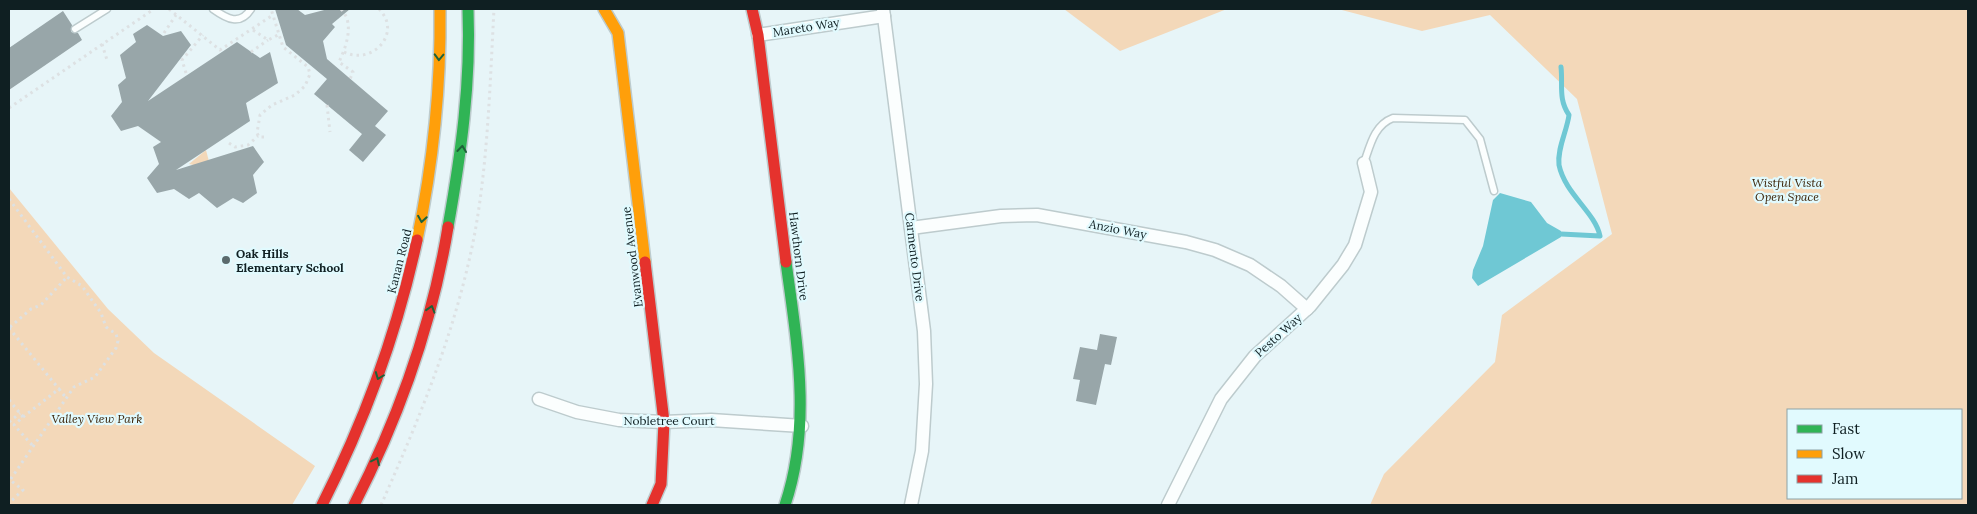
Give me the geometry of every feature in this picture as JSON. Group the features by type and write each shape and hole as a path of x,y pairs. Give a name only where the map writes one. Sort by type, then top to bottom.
{"main road":[{"name":"Kanan Road","path":"322,505 364,417 387,356 407,288 422,225 438,87 440,9"},
{"path":"354,505 389,432 413,368 434,299 460,165 468,93 468,9"},
{"name":"Evanwood Avenue","path":"604,9 618,33 664,422 660,484 652,505"},
{"name":"Hawthorn Drive","path":"752,9 758,35 802,380 802,426 797,461 785,505"}],"street":[{"name":"Mareto Way","path":"758,35 884,12"},
{"name":"Carmento Drive","path":"884,12 924,331 926,384 922,451 911,505"},
{"name":"Pesto Way","path":"1168,505 1221,399 1254,356 1308,308 1343,265 1355,244 1371,192 1364,163"},
{"name":"Anzio Way","path":"911,228 1001,216 1037,215 1186,242 1215,250 1250,266 1281,286 1308,308"},
{"name":"Nobletree Court","path":"539,399 577,412 619,420 664,422 711,420 802,426"}],"lane":[{"path":"75,29 107,9"},
{"path":"213,9 226,18 236,21 246,16 251,9"},
{"path":"1364,163 1376,131 1386,120 1393,118 1465,120 1480,139 1494,191"}],"path":[{"path":"9,108 154,9"},
{"path":"169,9 220,50 272,15"},
{"path":"229,143 235,147 248,145 258,135 260,115 272,105 290,99 305,86 309,78 308,68 284,47 278,35 271,9"},
{"path":"341,9 346,13 348,25 344,52 339,62 353,72 350,78"},
{"path":"344,52 354,55 369,54 384,44 389,33 388,24 379,9"},
{"path":"164,33 176,15"},
{"path":"252,30 268,40"},
{"path":"186,73 182,60 203,35"},
{"path":"251,52 278,35"},
{"path":"102,44 107,60"},
{"path":"327,105 330,132"},
{"path":"258,135 264,138"},
{"path":"9,199 67,277 82,286 101,313 106,327 116,334 118,341 116,348 95,377 74,387 68,399 9,480 23,490 9,503"},
{"path":"67,277 41,305 30,309 9,327 68,399"},
{"path":"33,446 14,425 60,389"},
{"path":"9,400 24,417"},
{"path":"9,422 20,413"}],"green space":[{"path":"1064,9 1227,9 1120,51"},
{"name":"Wistful Vista Open Space","path":"1338,9 1968,9 1968,505 1370,505 1384,474 1495,362 1502,315 1612,234 1577,99 1490,15 1422,31"},
{"path":"206,150 211,169 189,164"},
{"name":"Valley View Park","path":"9,188 108,309 154,353 315,466 292,505 9,505"}],"water":[{"path":"1500,193 1531,202 1547,223 1561,231 1561,237 1478,286 1472,278 1473,270 1483,246 1493,200"}],"building":[{"path":"275,9 297,9 305,15 328,9 350,9 332,24 335,27 323,41 327,59 388,111 375,126 386,135 363,162 349,150 362,134 314,94 327,79 286,45"},
{"path":"63,11 72,25 71,32 78,33 82,40 9,90 9,48"},
{"path":"147,25 163,36 181,31 191,45 148,101 237,42 260,58 270,52 278,83 246,103 250,121 176,170 253,146 264,162 253,175 257,193 243,203 233,198 217,208 199,193 189,199 174,189 157,193 147,178 159,164 153,147 161,142 138,126 121,131 111,116 122,102 118,85 126,78 120,55 136,42 133,34"},
{"path":"1100,334 1117,337 1111,365 1105,364 1096,405 1076,401 1080,380 1073,379 1080,347 1097,350"}],"waterway":[{"path":"1561,67 1562,98 1569,115 1559,152 1559,165 1567,185 1592,219 1600,236 1561,234"}],"traffic: fast":[{"path":"448,227 464,118 469,37 468,9"},
{"path":"785,505 793,475 800,415 798,354 786,262"}],"traffic: slow":[{"path":"417,240 432,154 435,125 440,9"},
{"path":"604,9 618,33 645,262"}],"traffic: jam":[{"path":"752,9 758,35 786,262"},
{"path":"354,505 385,438 412,370 433,299 448,227"},
{"path":"322,505 352,441 378,376 400,309 417,240"},
{"path":"645,262 664,422 661,484 652,505"}],"place":[{"name":"Oak Hills Elementary School","path":"226,260"}]}
